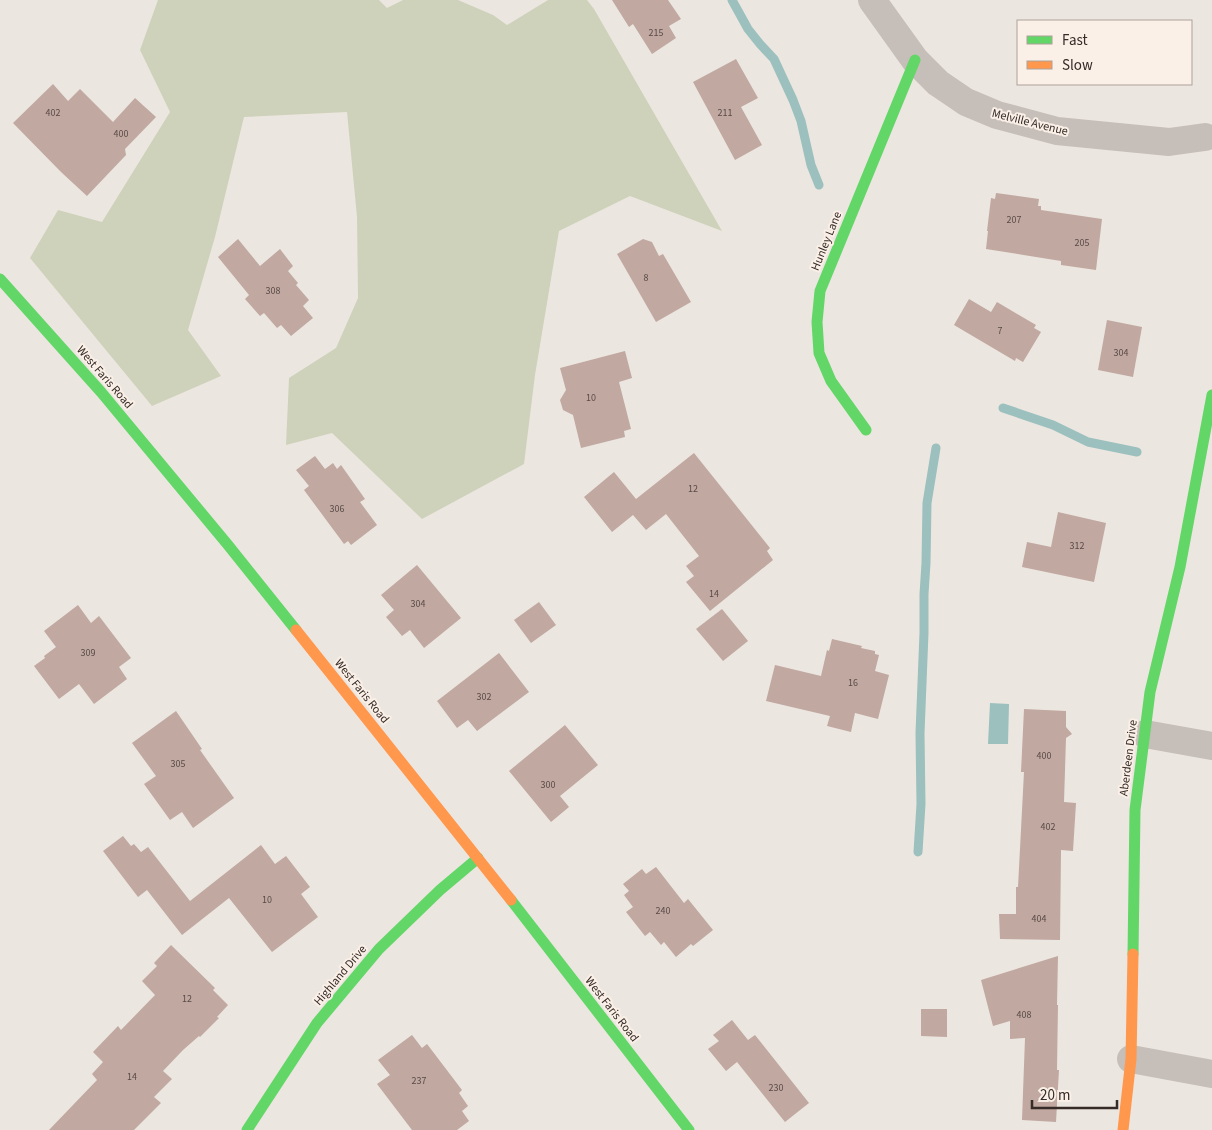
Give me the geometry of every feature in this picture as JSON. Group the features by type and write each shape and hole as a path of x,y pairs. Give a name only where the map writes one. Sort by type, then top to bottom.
{"street":[{"name":"Melville Avenue","path":"872,0 915,60 938,83 966,102 998,115 1057,131 1169,142 1210,136"},
{"name":"Hunley Lane","path":"866,430 831,381 819,353 817,322 820,291 915,60"},
{"name":"West Faris Road","path":"0,279 101,392 228,545 478,858 689,1130"},
{"name":"Aberdeen Drive","path":"1123,1130 1131,1059 1135,810 1144,734 1150,692 1180,567 1212,395"},
{"path":"1144,734 1212,746"},
{"name":"Highland Drive","path":"247,1130 317,1023 379,949 440,890 478,858"},
{"path":"1131,1059 1212,1074"}],"green space":[{"path":"158,0 379,0 387,8 403,0 458,0 493,15 507,25 548,0 587,0 594,9 722,231 630,196 559,231 535,375 524,464 422,519 332,433 286,445 289,378 336,348 358,298 357,217 347,112 244,117 215,237 188,330 221,376 152,406 30,258 58,210 102,222 170,112 140,50"}],"water":[{"path":"990,703 1009,704 1008,744 988,744"}],"building":[{"path":"612,0 668,0 681,19 669,26 676,38 652,54 633,24 629,27"},
{"path":"736,59 758,98 741,107 762,145 735,160 693,82"},
{"path":"53,84 68,101 80,89 113,122 135,98 156,117 125,149 126,155 87,196 13,123"},
{"path":"996,193 1039,199 1038,206 1041,206 1041,210 1102,219 1096,270 1061,265 1061,261 986,249 991,198 995,199"},
{"path":"238,239 260,266 280,249 293,266 288,271 298,283 296,285 309,300 303,306 313,318 291,336 281,325 277,328 264,313 260,316 245,299 249,295 218,257"},
{"path":"643,239 652,242 659,256 663,254 691,302 656,322 617,254"},
{"path":"969,299 991,312 997,302 1036,325 1034,328 1041,332 1023,362 1016,358 1015,361 954,325"},
{"path":"1107,320 1142,327 1133,377 1098,370"},
{"path":"625,351 632,378 619,382 631,429 624,431 625,437 581,448 573,415 563,410 560,400 566,390 560,368"},
{"path":"694,453 770,548 767,551 773,560 710,611 686,582 694,576 686,566 699,556 666,514 646,530 633,515 612,532 584,497 614,472 636,499"},
{"path":"315,456 325,469 333,463 337,469 341,465 365,499 360,502 377,525 351,545 348,541 344,544 304,490 309,486 296,470"},
{"path":"1058,512 1106,523 1094,582 1022,567 1027,542 1051,547"},
{"path":"417,565 461,618 424,648 410,630 402,636 386,617 394,610 381,595"},
{"path":"539,602 556,625 531,643 514,620"},
{"path":"78,605 91,623 99,616 131,658 119,667 127,679 94,704 79,684 59,699 34,666 56,647 44,631"},
{"path":"722,609 748,641 723,661 696,629"},
{"path":"832,639 875,651 875,654 879,655 875,671 889,675 878,719 855,713 851,732 827,726 830,716 766,701 775,665 821,676 827,650 829,651"},
{"path":"499,653 529,692 477,731 468,720 457,728 437,701"},
{"path":"1024,709 1066,711 1066,727 1072,734 1066,738 1064,802 1076,803 1073,851 1061,850 1060,940 1000,939 999,914 1016,914 1016,887 1018,887 1024,772 1021,772"},
{"path":"176,711 202,749 200,750 234,798 193,828 182,812 170,820 144,784 156,776 132,743"},
{"path":"565,725 598,765 560,796 569,807 551,822 509,771"},
{"path":"123,836 131,846 134,844 141,852 148,847 190,901 261,845 275,864 286,856 310,887 301,894 318,917 272,952 229,898 182,935 147,890 138,897 103,851"},
{"path":"656,867 684,903 688,899 713,930 693,946 691,944 676,957 664,942 661,945 650,932 645,936 626,912 633,907 624,895 629,891 623,884 642,869 646,874"},
{"path":"171,945 215,988 213,990 228,1005 217,1017 219,1018 200,1037 183,1050 163,1071 172,1079 154,1097 161,1103 134,1130 49,1130 97,1080 92,1074 103,1062 93,1052 118,1026 121,1030 155,995 142,981 157,966 154,963"},
{"path":"1058,956 1057,1070 1059,1070 1056,1122 1022,1120 1025,1038 1010,1039 1010,1021 993,1026 981,980"},
{"path":"921,1009 947,1009 947,1037 921,1036"},
{"path":"732,1020 748,1040 755,1035 809,1103 785,1122 737,1062 726,1071 708,1049 719,1041 713,1035"},
{"path":"412,1035 422,1048 427,1044 462,1090 459,1093 468,1106 462,1111 469,1121 457,1130 412,1130 377,1084 390,1075 378,1060"}],"waterway":[{"path":"732,0 748,29 774,59 801,121 811,165 819,185"},
{"path":"1003,408 1053,425 1088,442 1137,452"},
{"path":"918,852 921,804 920,733 927,503 936,448"}],"traffic: fast":[{"path":"866,430 831,381 819,353 817,322 820,291 915,60"},
{"path":"0,279 101,392 296,630"},
{"path":"1133,954 1135,810 1150,692 1180,567 1212,395"},
{"path":"247,1130 317,1023 379,949 440,890 478,858"},
{"path":"511,900 689,1130"}],"traffic: slow":[{"path":"296,630 511,900"},
{"path":"1123,1130 1131,1059 1133,954"}]}
